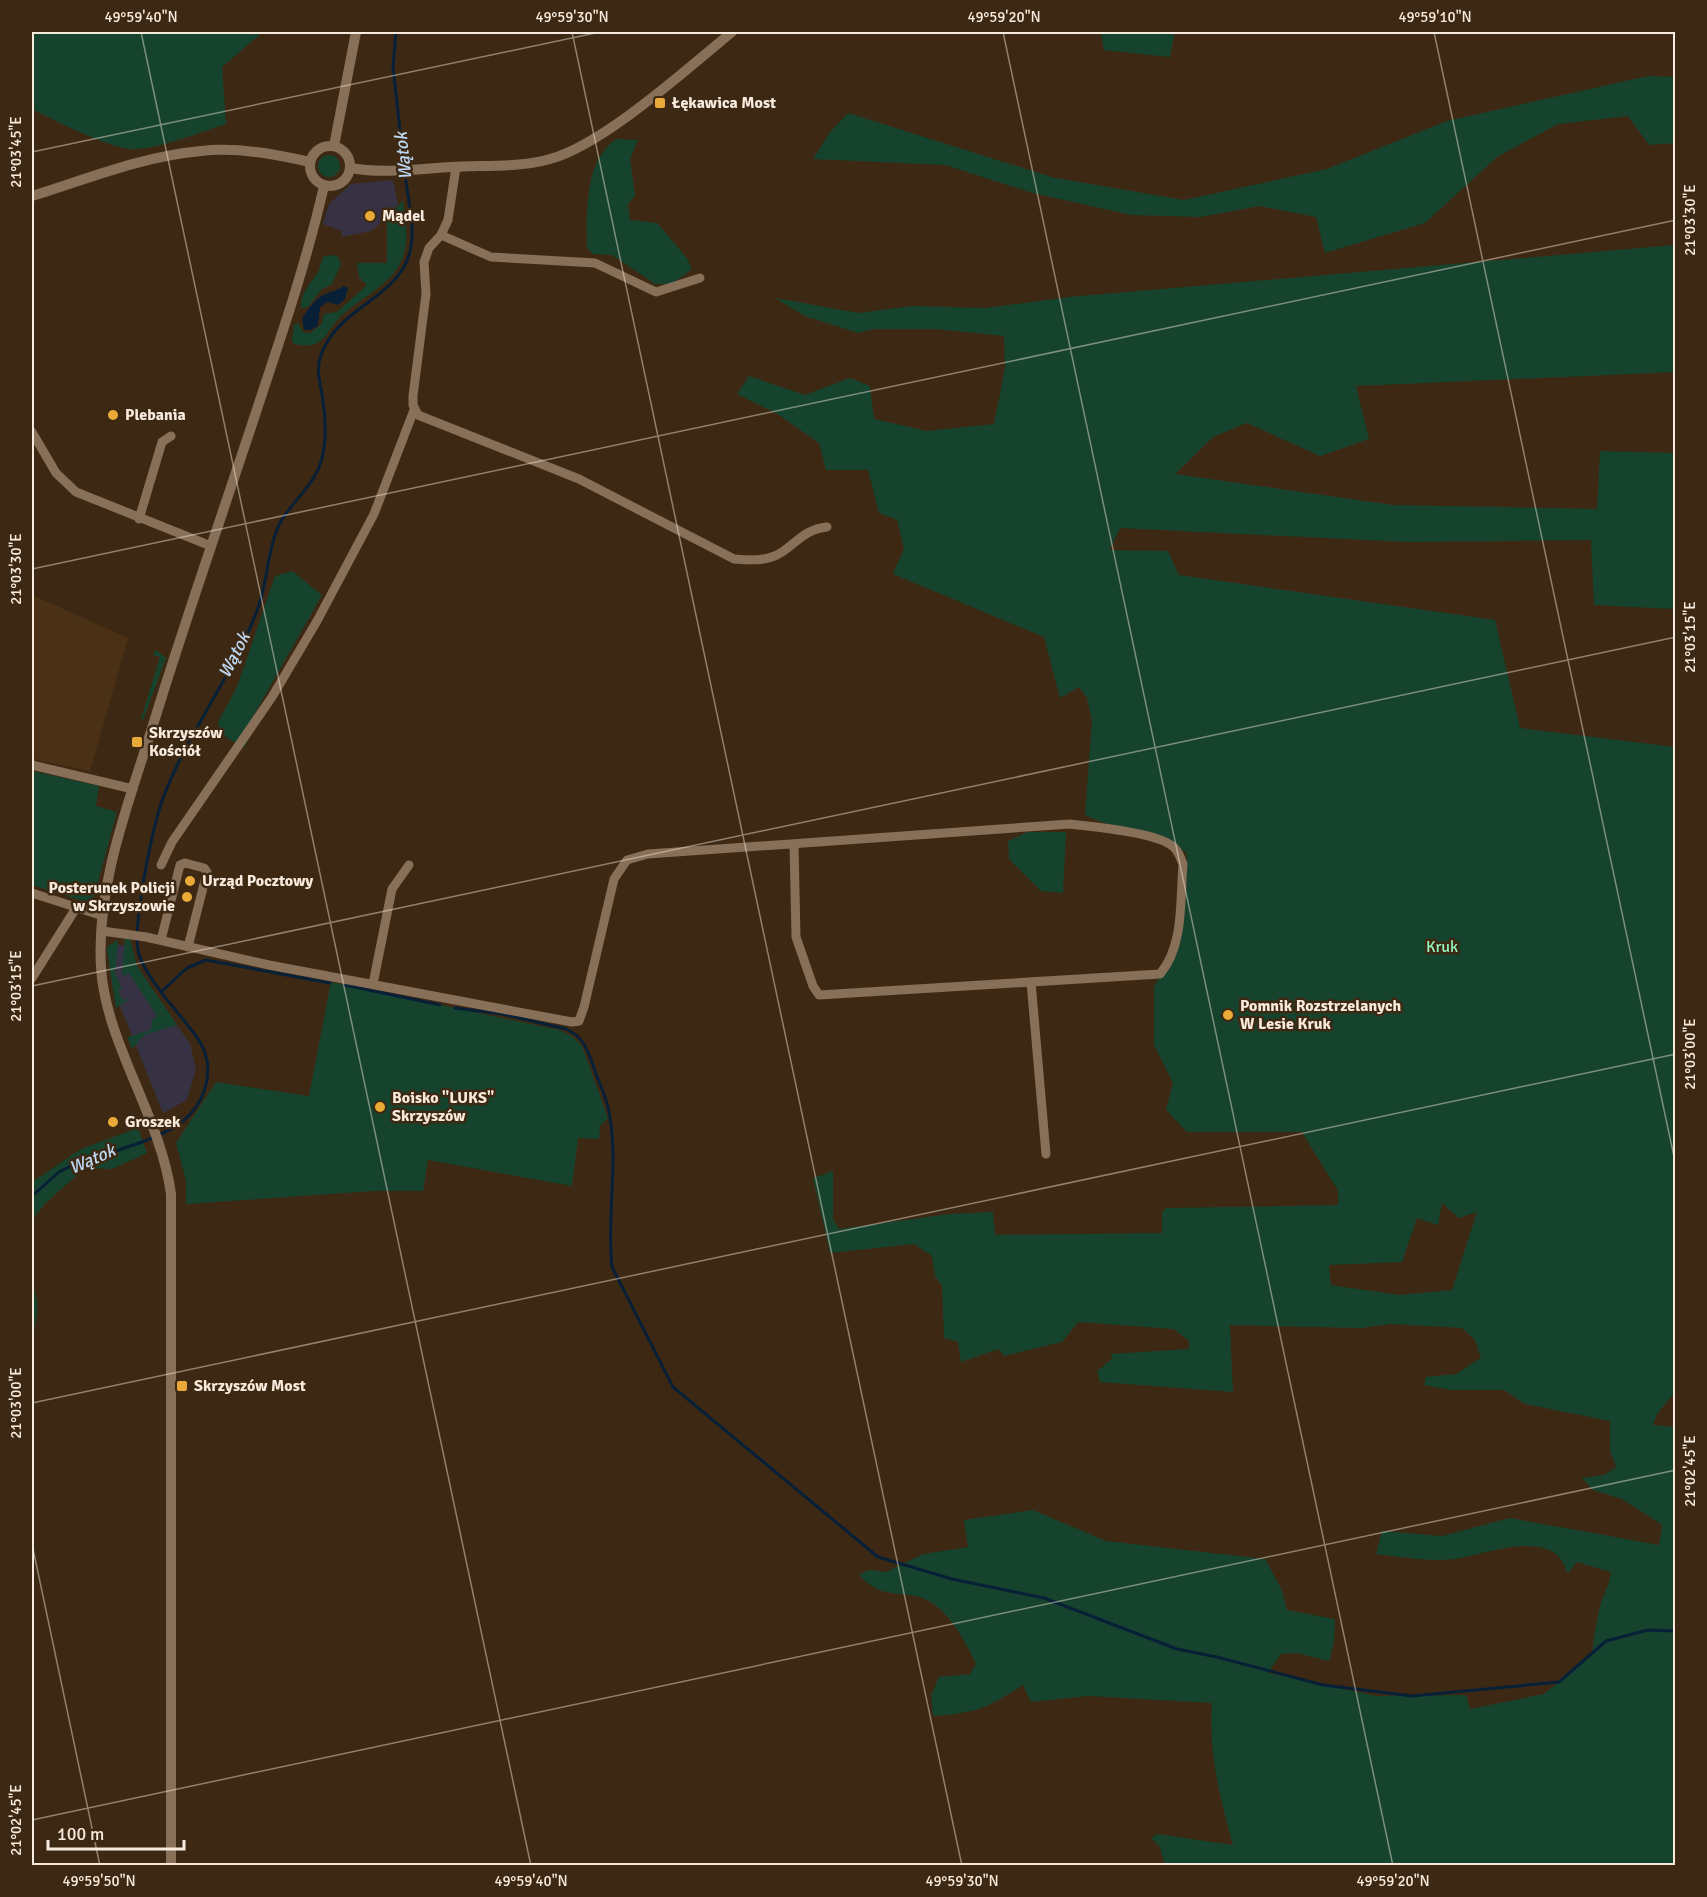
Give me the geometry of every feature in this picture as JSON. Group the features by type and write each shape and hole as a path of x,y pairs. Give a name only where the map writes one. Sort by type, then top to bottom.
{"street":[{"path":"334,146 356,32"},
{"path":"351,168 389,170 539,162 581,147 631,112 732,32"},
{"path":"334,146 345,151 351,168 348,177 339,185 324,186 312,175 310,162 321,148 334,146"},
{"path":"32,196 143,161 201,150 268,153 310,162"},
{"path":"160,865 172,842 272,697 317,621 374,514 414,410 413,396 426,294 424,262 429,248 441,235 451,210 456,167"},
{"path":"171,1866 172,1208 170,1180 107,1002 101,969 103,916 113,864 133,789 278,346 324,186"},
{"path":"441,235 491,258 595,262 656,292 700,278"},
{"path":"414,410 422,417 579,479 734,559 759,560 775,555 808,531 827,527"},
{"path":"32,432 56,472 76,492 211,546"},
{"path":"140,519 162,442 171,436"},
{"path":"32,765 133,789"},
{"path":"102,931 146,937 572,1022 579,1021 586,1000 614,879 623,862 648,854 1070,824 1129,832 1171,845 1179,854 1182,864 1178,931 1172,955 1160,974 819,995 813,986 796,937 794,844"},
{"path":"161,940 180,865 185,863 204,868 207,872 188,947"},
{"path":"373,984 392,890 409,865"},
{"path":"32,893 103,916"},
{"path":"32,978 76,908"},
{"path":"1031,982 1046,1154"}],"shaded area":[{"path":"393,180 398,205 372,231 341,237 342,231 323,224 329,204 351,184"},
{"path":"32,595 128,638 90,771 32,759"},
{"path":"115,945 131,945 137,967 190,1044 196,1069 187,1100 163,1113 112,986"}],"green space":[{"path":"32,32 263,32 222,67 226,124 165,144 131,149 95,139 32,109"},
{"path":"1101,32 1175,32 1170,57 1104,50"},
{"path":"1648,76 1675,77 1675,143 1649,145 1628,116 1558,124 1497,157 1425,223 1325,253 1316,217 1259,206 1201,217 1131,215 1033,193 945,165 813,159 830,132 848,113 1055,178 1184,200 1327,169 1447,121"},
{"path":"616,139 638,140 630,159 635,196 628,204 630,220 657,223 687,258 692,269 672,284 655,284 612,255 593,254 587,248 589,189 598,161"},
{"path":"329,155 337,158 340,166 337,174 329,177 321,174 318,166 321,158"},
{"path":"403,200 406,245 402,259 391,277 341,316 317,343 294,344 292,340 294,325 298,323 304,333 310,333 321,325 324,314 337,312 367,285 359,277 357,263 387,263 387,219"},
{"name":"Kruk","path":"1675,245 1675,372 1356,386 1369,439 1320,456 1247,423 1213,437 1175,474 1393,505 1597,509 1600,451 1675,453 1675,609 1594,605 1591,540 1408,542 1120,528 1110,550 1168,551 1179,575 1495,620 1520,728 1675,747 1676,1391 1657,1414 1653,1425 1675,1427 1675,1865 1165,1865 1160,1847 1151,1838 1157,1834 1233,1845 1213,1757 1212,1703 1089,1696 1031,1702 1023,1685 981,1708 933,1716 931,1695 939,1677 970,1674 976,1664 968,1648 952,1622 932,1603 923,1598 877,1589 859,1575 869,1570 886,1572 923,1554 968,1547 964,1520 1033,1510 1106,1541 1265,1559 1281,1588 1287,1610 1335,1619 1334,1642 1329,1661 1296,1653 1281,1654 1268,1673 1377,1696 1463,1695 1467,1697 1470,1709 1544,1694 1592,1655 1598,1616 1611,1572 1577,1562 1568,1573 1559,1557 1549,1550 1524,1546 1445,1560 1376,1554 1382,1531 1442,1536 1510,1518 1659,1545 1662,1525 1622,1499 1593,1490 1582,1478 1604,1475 1616,1467 1610,1450 1610,1421 1525,1404 1504,1390 1451,1390 1424,1385 1426,1377 1456,1374 1481,1358 1475,1340 1462,1328 1391,1324 1361,1328 1230,1325 1233,1392 1100,1382 1097,1371 1112,1359 1111,1354 1189,1349 1189,1341 1174,1329 1078,1322 1062,1342 1004,1356 999,1349 961,1362 958,1342 944,1338 942,1286 935,1276 932,1256 914,1244 830,1253 813,1178 833,1171 833,1219 839,1229 949,1214 993,1212 995,1235 1162,1233 1162,1212 1166,1208 1338,1205 1338,1191 1302,1132 1187,1132 1166,1110 1173,1083 1154,1045 1154,987 1181,939 1187,853 1163,840 1085,815 1092,721 1087,698 1079,687 1060,698 1044,637 893,574 904,549 897,520 879,513 868,470 826,470 819,443 776,413 737,394 749,376 805,395 850,378 870,386 874,419 927,431 994,424 1005,368 1004,336 935,329 873,329 858,333 805,316 775,298 859,313 912,306 985,308 1069,297","holes":["1442,1203 1459,1218 1477,1212 1452,1290 1399,1295 1331,1285 1329,1265 1402,1262 1417,1218 1438,1225"]},
{"path":"337,255 341,264 332,284 321,290 308,307 301,308 303,294 317,273 324,256"},
{"path":"292,571 322,595 251,720 249,738 244,748 221,734 218,722 237,687 275,576"},
{"path":"156,650 166,658 143,720 141,719 160,657 153,655"},
{"path":"32,771 99,786 96,806 117,812 92,904 32,885"},
{"path":"1028,832 1066,832 1063,893 1041,891 1009,859 1008,841"},
{"path":"125,938 130,938 137,966 177,1025 144,1035 132,1049 127,1037 151,1030 152,1020 157,1016 129,973 124,976 122,973"},
{"path":"118,940 115,974 122,988 118,991 123,1000 129,999 116,1008 107,950 108,946"},
{"path":"331,982 559,1030 572,1036 582,1046 608,1118 600,1126 599,1139 578,1138 572,1186 428,1160 423,1191 374,1191 186,1204 186,1181 176,1143 216,1082 309,1096"},
{"path":"138,1128 147,1153 112,1169 85,1168 50,1199 32,1221 32,1182 81,1149"},
{"path":"32,1284 37,1310 32,1342"}],"water":[{"path":"344,286 348,288 345,299 338,305 328,302 320,307 318,326 311,330 304,330 302,319 313,303 321,296"}],"waterway":[{"name":"Wątok","path":"396,32 393,67 404,167"},
{"name":"Wątok","path":"32,1196 59,1172 75,1164 169,1130 189,1116 202,1095 208,1071 203,1047 156,985 139,954 137,941 140,901 149,853 163,798 173,774 237,656 258,608 272,544 280,523 312,481 320,465 325,433 318,372 321,355 329,339 340,325 392,282 402,270 409,255 412,225 405,173"},
{"path":"162,991 187,968 206,960 330,983"},
{"path":"345,985 440,1005"},
{"path":"455,1008 502,1014 566,1029 581,1040 590,1056 605,1097 611,1127 613,1147 612,1267 673,1387 878,1557 952,1579 1044,1598 1177,1649 1217,1657 1323,1685 1412,1696 1559,1682 1606,1641 1648,1630 1676,1631"}],"place":[{"name":"Łękawica Most","path":"660,103"},
{"name":"Mądel","path":"370,216"},
{"name":"Plebania","path":"113,415"},
{"name":"Skrzyszów Kościół","path":"137,742"},
{"name":"Urząd Pocztowy","path":"190,881"},
{"name":"Posterunek Policji w Skrzyszowie","path":"187,897"},
{"name":"Pomnik Rozstrzelanych W Lesie Kruk","path":"1228,1015"},
{"name":"Boisko \"LUKS\" Skrzyszów","path":"380,1107"},
{"name":"Groszek","path":"113,1122"},
{"name":"Skrzyszów Most","path":"182,1386"}]}
